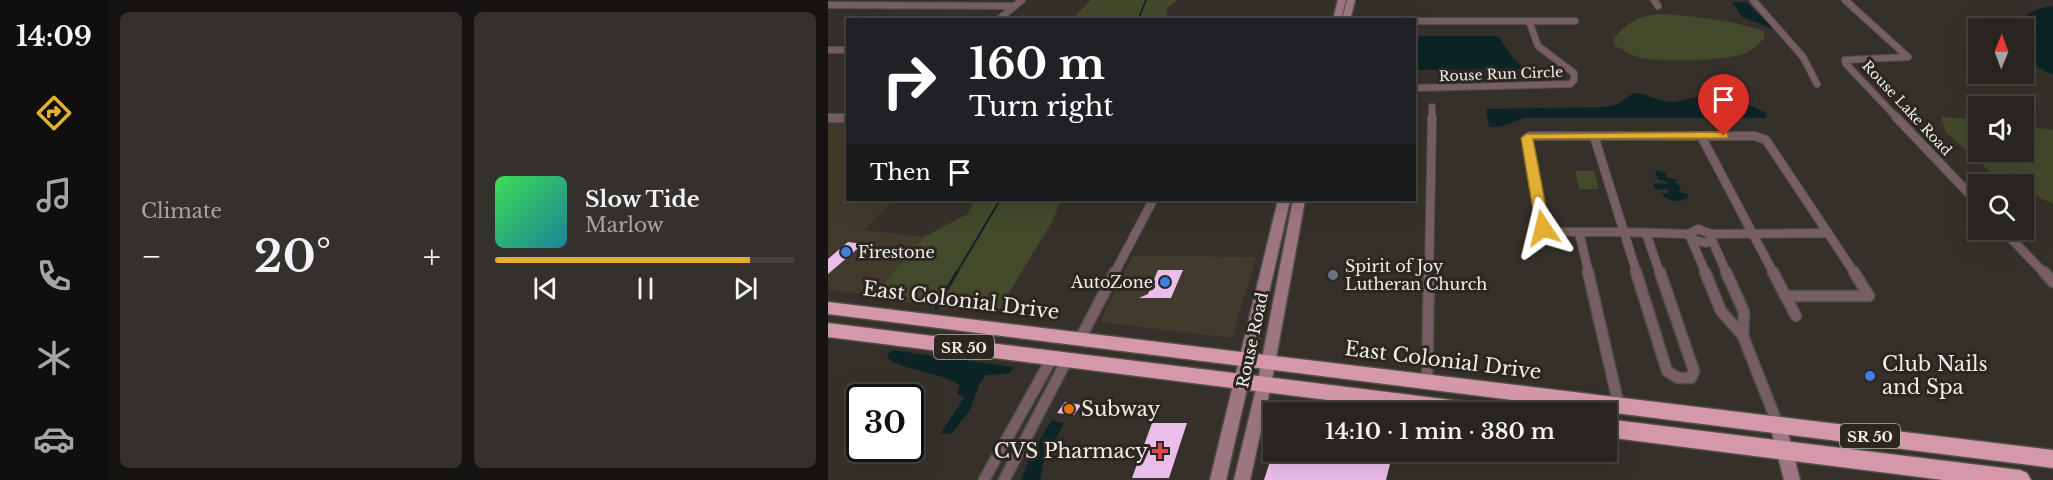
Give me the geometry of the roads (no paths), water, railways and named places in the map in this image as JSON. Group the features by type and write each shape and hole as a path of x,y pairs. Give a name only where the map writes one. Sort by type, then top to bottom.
{"highway":[{"name":"East Colonial Drive","path":"828,308 2053,459"},
{"path":"867,335 883,326 902,321 920,320"},
{"name":"SR 50","path":"828,330 1403,402"},
{"name":"SR 50","path":"1617,429 2020,480"}],"street":[{"path":"829,6 839,0"},
{"path":"1000,18 1022,0"},
{"path":"1338,18 1342,0"},
{"path":"1346,18 1351,0"},
{"path":"1654,0 1658,6"},
{"path":"1753,0 1803,57 1817,84"},
{"name":"Rouse Lake Road","path":"1845,0 1908,57 1904,59 1851,59 1845,60 1846,64 1968,192"},
{"path":"829,6 1014,6"},
{"path":"1416,21 1575,21"},
{"name":"Rouse Run Circle","path":"1416,88 1570,84 1574,80 1574,73 1538,46 1529,21"},
{"path":"828,50 846,50"},
{"path":"1427,382 1432,107"},
{"path":"828,118 846,118"},
{"path":"1712,237 1706,243 1691,237 1624,232 1551,232 1543,228 1527,138 1530,136 1755,136 1766,140 1869,296 1785,296"},
{"path":"1594,136 1667,371 1678,378 1691,378 1694,371 1646,233"},
{"path":"1701,136 1796,316"},
{"path":"1080,339 1152,201"},
{"name":"Rouse Road","path":"1218,480 1243,382 1284,201"},
{"name":"Rouse Road","path":"1242,480 1264,385 1299,201"},
{"path":"1691,237 1698,229 1712,237 1753,233 1828,233"},
{"path":"1579,232 1619,406"},
{"path":"1691,237 1721,311 1743,336 1765,388 1778,425 1792,480"},
{"path":"1712,237 1744,312 1743,336"},
{"path":"2013,240 2053,282"},
{"path":"984,480 1060,359"},
{"path":"1004,480 1060,359"}],"water":[{"path":"1732,2 1746,2 1775,30 1742,17"},
{"path":"2053,6 2053,75 2034,63 2034,18 2022,18 2040,9"},
{"path":"1416,37 1499,37 1514,59 1525,69 1416,70"},
{"path":"1633,93 1670,102 1698,97 1723,99 1761,110 1766,113 1766,118 1525,118 1500,127 1489,127 1486,109 1606,107 1617,104"},
{"path":"1657,170 1666,173 1666,178 1677,179 1674,182 1681,187 1679,192 1689,194 1687,199 1680,201 1669,199 1661,193 1668,193 1669,189 1654,188 1654,183 1667,184 1666,181 1658,179 1655,173"},
{"path":"892,350 1014,367 1009,374 986,375 980,383 970,410 952,433 940,434 964,398 957,393 960,385 943,377 889,360 887,356"},
{"path":"1052,420 1064,423 1043,464 1040,480 1021,480 1032,452"}],"waterway":[{"path":"1139,18 1146,0"},
{"path":"956,274 999,201"},
{"path":"936,308 957,272"}],"place":[{"name":"Firestone","path":"846,252"},
{"name":"Spirit of Joy Lutheran Church","path":"1333,275"},
{"name":"AutoZone","path":"1165,282"},
{"name":"Club Nails and Spa","path":"1870,376"},
{"name":"Subway","path":"1069,409"},
{"name":"CVS Pharmacy","path":"1160,451"}]}
